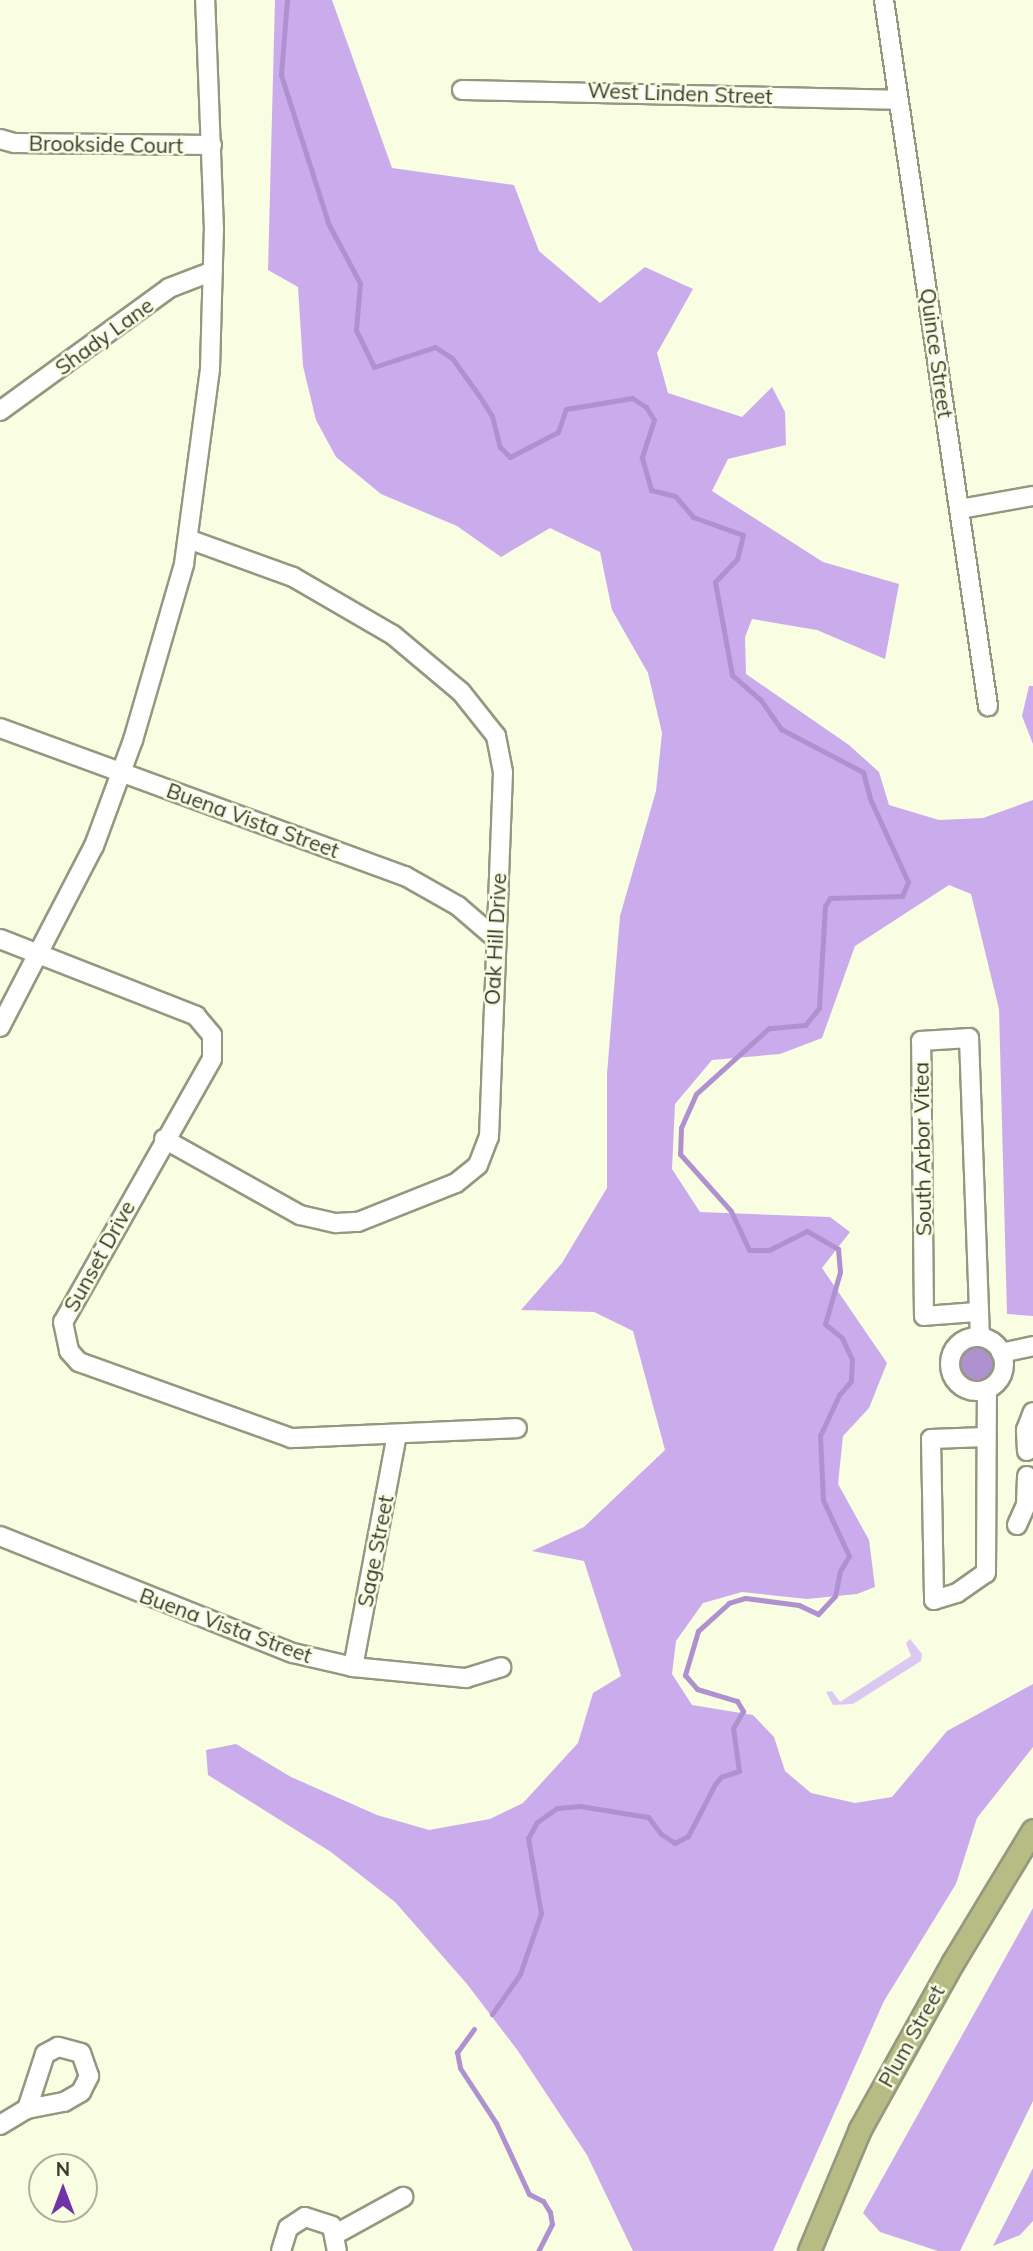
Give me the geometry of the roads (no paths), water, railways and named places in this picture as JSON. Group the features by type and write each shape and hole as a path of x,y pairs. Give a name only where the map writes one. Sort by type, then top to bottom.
{"main road":[{"name":"Plum Street","path":"816,2249 865,2119 1033,1830"}],"street":[{"path":"0,1027 94,846 121,772 188,539 203,448 213,271 212,145 205,0"},
{"name":"Quince Street","path":"884,0 988,706"},
{"name":"West Linden Street","path":"462,90 897,100"},
{"name":"Brookside Court","path":"0,139 14,143 212,145"},
{"name":"Shady Lane","path":"0,411 169,288 213,271"},
{"path":"960,509 1033,496"},
{"name":"Oak Hill Drive","path":"164,1139 300,1215 336,1223 358,1222 467,1176 481,1158 489,1137 494,937 503,772 502,753 486,720 428,662 340,601 251,559 188,539"},
{"name":"Buena Vista Street","path":"0,728 405,876 458,906 494,937"},
{"name":"Sunset Drive","path":"0,939 196,1016 207,1025 214,1047 212,1059 69,1308 63,1322 69,1351 79,1362 266,1432 316,1439 517,1428"},
{"name":"South Arbor Vitea","path":"977,1312 924,1316 921,1041 969,1038 980,1337"},
{"path":"1002,1353 1000,1378 987,1389 961,1386 950,1363 963,1341 980,1337 1002,1353 1033,1346"},
{"path":"985,1437 931,1439 934,1600 965,1589 986,1573 987,1389"},
{"path":"1027,1451 1026,1430 1033,1412"},
{"name":"Sage Street","path":"353,1667 397,1436"},
{"path":"1017,1525 1026,1505 1027,1476"},
{"name":"Buena Vista Street","path":"0,1536 257,1641 353,1667 466,1678 501,1667"},
{"path":"0,2125 27,2109"},
{"path":"281,2251 288,2228 302,2218 325,2221 336,2243 403,2197"}],"waterway":[{"path":"287,0 281,75 329,225 360,283 356,330 374,367 435,347 452,358 492,416 500,447 510,457 558,432 566,409 632,398 646,407 654,420 642,458 651,490 675,496 693,517 743,535 737,559 715,582 732,675 760,699 781,729 863,772 871,801 908,882 902,896 830,898 825,906 819,1008 805,1025 769,1028 696,1094 681,1128 680,1154 731,1211 749,1250 769,1250 807,1231 838,1249 840,1272 825,1324 842,1338 852,1359 851,1381 839,1395 820,1436 823,1500 849,1556 840,1571 835,1596 818,1614 799,1605 745,1598 729,1603 698,1631 685,1675 697,1689 737,1701 743,1711 733,1728 739,1771 721,1777 715,1784 688,1836 675,1843 661,1834 648,1817 580,1806 557,1808 537,1822 528,1838 541,1913 520,1974 492,2014"},
{"path":"474,2029 457,2052 460,2068 496,2123 529,2194 543,2201 550,2212 552,2224 538,2251"}]}
